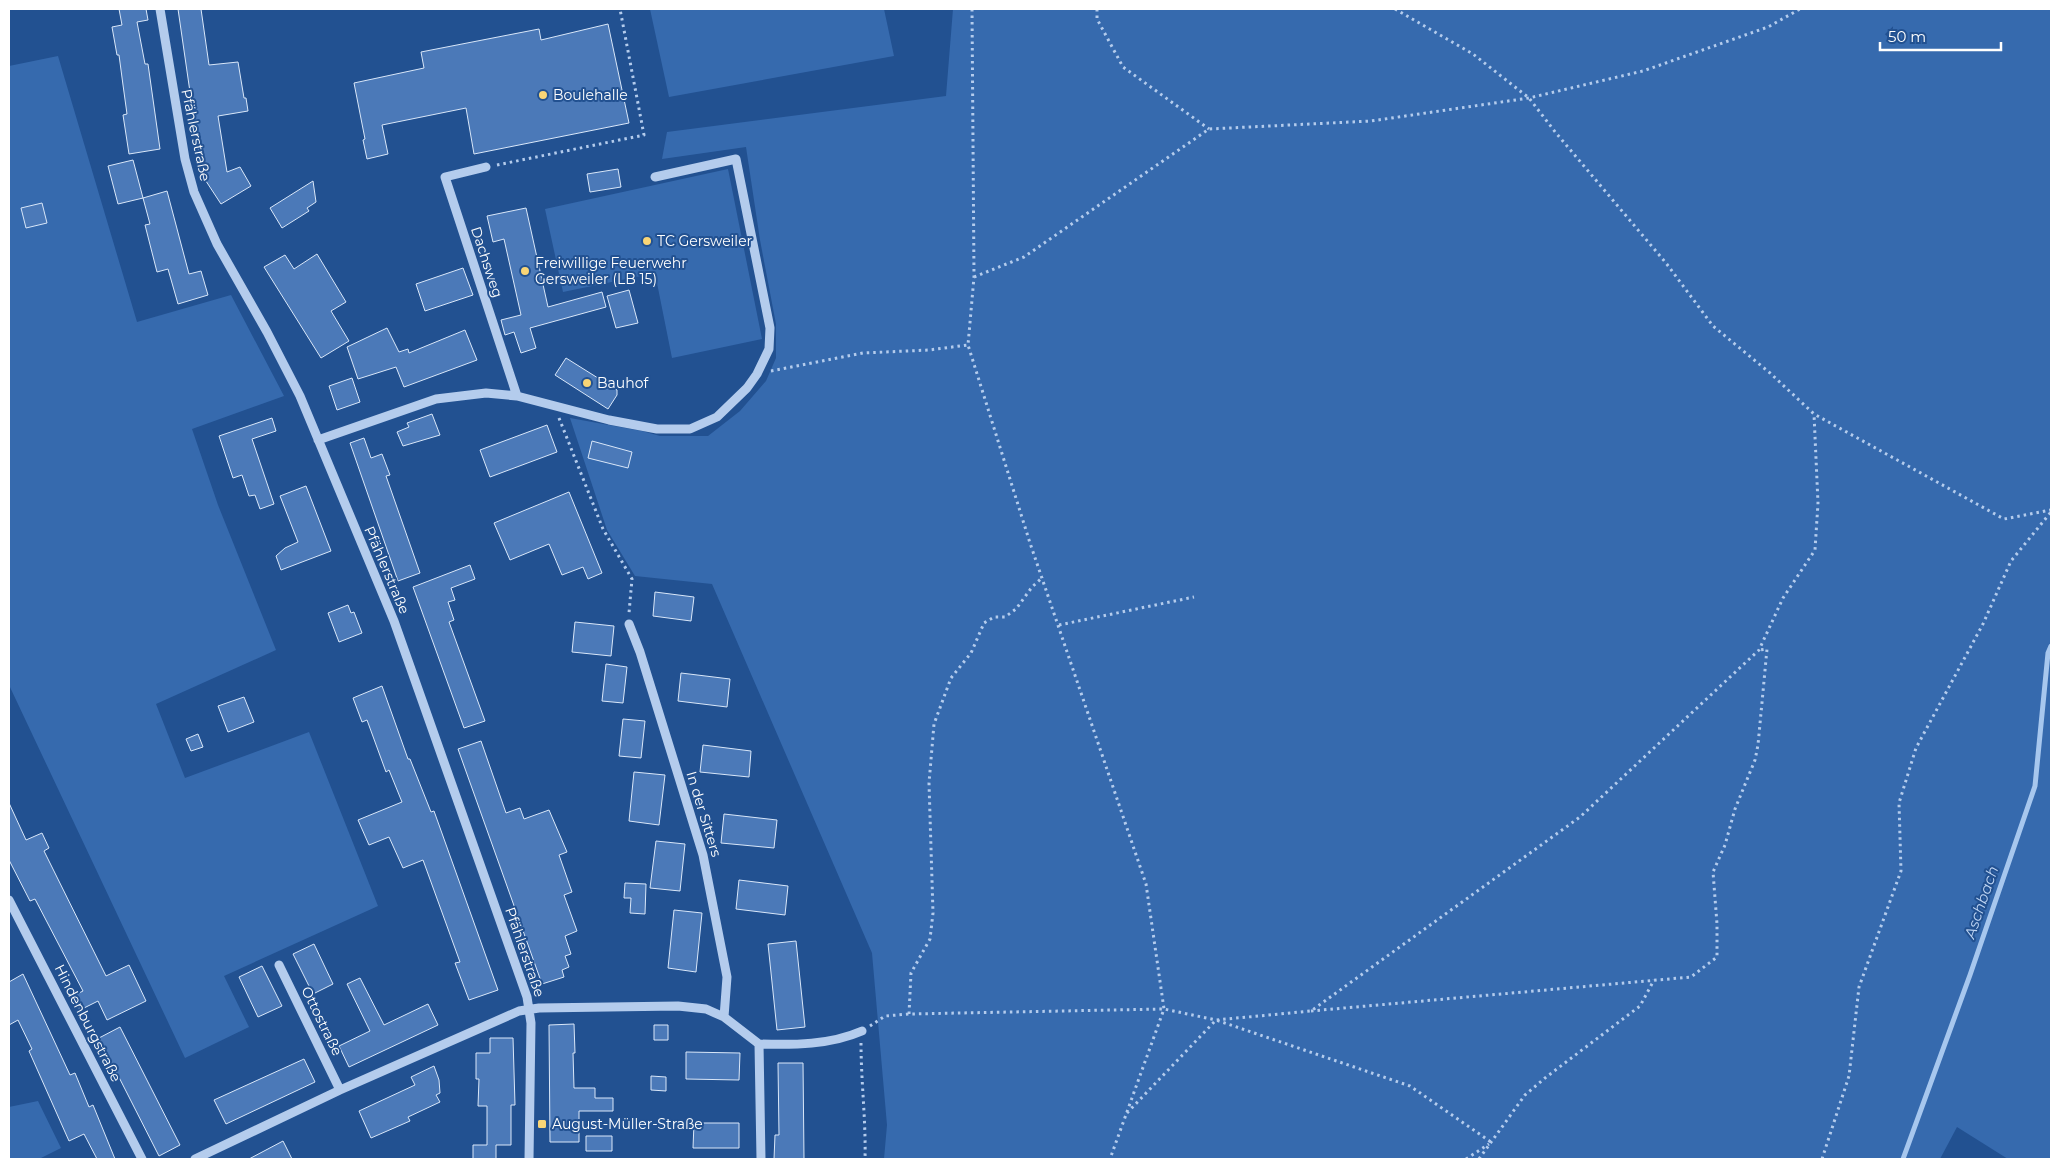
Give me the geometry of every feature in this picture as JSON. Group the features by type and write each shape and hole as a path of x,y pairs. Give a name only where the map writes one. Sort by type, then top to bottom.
{"street":[{"name":"Pfählerstraße","path":"160,9 185,159 194,192 217,244 267,332 296,388 394,621 529,1009 531,1023 530,1159"},
{"path":"318,440 436,399 486,393 517,396 609,420 657,429 690,429 717,417 747,388 757,374 769,349 770,328 736,159 655,177"},
{"name":"Dachsweg","path":"486,167 445,177 517,396"},
{"name":"In der Sitters","path":"629,624 640,652 704,855 727,977 724,1017"},
{"name":"Hindenburgstraße","path":"9,900 142,1159"},
{"name":"Ottostraße","path":"279,965 340,1090"},
{"path":"194,1159 340,1090 519,1011 529,1009 678,1006 706,1010 724,1017 759,1044 793,1045 845,1038 862,1031"},
{"path":"759,1044 761,1159"}],"path":[{"path":"486,167 644,135 620,9"},
{"path":"972,9 974,277 968,345 1030,543 1146,884 1164,1009 1110,1159"},
{"path":"1097,9 1097,19 1123,67 1208,129"},
{"path":"1395,9 1473,54 1529,98 1556,133 1666,263 1713,326 1770,373 1814,414 2004,518 2051,511"},
{"path":"974,277 1024,257 1208,129 1371,121 1529,98 1643,72 1768,27 1800,9"},
{"path":"757,374 863,353 929,350 968,345"},
{"path":"554,405 603,529 632,579 629,624"},
{"path":"1311,1011 1580,817 1759,650 1783,598 1815,550 1818,503 1814,414"},
{"path":"1822,1159 1849,1076 1859,987 1901,871 1899,803 1916,748 1983,624 2011,561 2051,511"},
{"path":"909,1014 911,973 930,939 934,913 929,782 934,724 951,678 971,654 984,623 994,617 1005,617 1016,609 1032,587 1043,577"},
{"path":"1059,624 1194,597"},
{"path":"1126,1115 1216,1020 1691,976 1717,957 1717,924 1713,872 1725,845 1735,809 1755,760 1767,649 1759,650"},
{"path":"1479,1159 1525,1095 1640,1006 1654,980"},
{"path":"865,1159 866,1137 861,1073 862,1031 885,1016 909,1014 1164,1009 1216,1020 1410,1086 1491,1142"},
{"path":"1466,1159 1491,1142"}],"shaded area":[{"path":"650,9 884,9 894,56 669,97"},
{"path":"953,9 2051,9 2051,1159 2008,1159 1957,1127 1940,1159 884,1159 887,1125 872,953 712,584 635,576 607,530 570,418 660,436 708,436 740,411 766,381 776,358 776,324 760,240 746,147 662,159 667,132 946,96"},
{"path":"58,56 137,322 231,295 284,396 192,429 218,505 276,650 156,704 185,778 309,732 378,906 224,976 249,1027 185,1058 9,685 9,66"},
{"name":"TC Gersweiler","path":"728,169 762,339 672,358 655,273 563,292 545,209"},
{"path":"38,1101 61,1148 39,1159 9,1159 9,1107"}],"building":[{"path":"119,9 146,9 148,20 137,22 145,64 148,64 160,149 129,154 123,115 127,114 119,55 117,55 112,27 122,25"},
{"path":"178,9 201,9 209,65 238,62 244,98 246,98 248,111 218,116 227,172 240,167 251,186 221,204 202,175"},
{"name":"Boulehalle","path":"608,24 629,123 474,154 466,108 382,125 388,154 367,159 354,83 424,68 421,52 539,29 541,40"},
{"path":"133,160 143,198 118,204 108,166"},
{"path":"618,169 621,187 590,192 587,174"},
{"path":"313,181 316,202 307,208 309,211 282,228 270,208"},
{"path":"167,191 189,274 201,271 208,295 178,304 168,269 157,272 145,225 150,224 143,198"},
{"path":"42,203 47,223 26,228 21,208"},
{"path":"526,208 548,307 602,292 606,307 530,328 536,348 521,353 514,332 505,335 501,320 521,315 504,239 493,242 487,216"},
{"path":"317,254 346,302 331,311 349,341 321,358 264,267 285,255 294,269"},
{"path":"463,268 473,295 425,311 416,284"},
{"path":"629,290 638,323 616,328 607,296"},
{"path":"387,328 399,352 408,349 409,353 465,330 477,360 404,387 396,367 358,379 347,347"},
{"name":"Bauhof","path":"566,358 617,390 617,395 608,409 555,375"},
{"path":"352,378 360,402 337,410 329,386"},
{"path":"432,414 440,435 403,446 397,432 409,427 407,423"},
{"path":"272,418 276,431 252,439 274,504 260,509 255,495 249,496 242,475 233,478 219,436"},
{"path":"547,425 557,452 490,477 480,450"},
{"path":"364,438 371,458 382,454 390,475 386,476 420,573 398,581 350,443"},
{"path":"592,441 632,452 628,468 588,458"},
{"path":"306,486 331,551 281,570 276,556 285,548 298,542 280,496"},
{"path":"569,492 602,573 588,579 583,567 562,575 549,544 510,560 494,523"},
{"path":"470,565 475,579 451,588 455,600 448,602 454,620 449,622 485,721 464,728 413,587"},
{"path":"655,592 694,597 691,621 653,616"},
{"path":"348,605 351,613 354,612 362,633 339,642 328,613"},
{"path":"575,622 614,626 611,656 572,652"},
{"path":"606,664 627,667 623,703 602,701"},
{"path":"681,673 730,679 727,707 678,701"},
{"path":"382,686 408,759 410,759 431,812 434,811 498,990 469,1000 455,963 460,962 423,860 403,868 389,837 369,845 358,820 402,802 389,770 386,772 367,720 362,722 353,698"},
{"path":"244,697 254,722 228,732 218,706"},
{"path":"623,719 645,721 641,758 619,756"},
{"path":"198,734 203,747 191,751 186,739"},
{"path":"481,741 506,813 520,808 524,819 549,810 567,852 559,855 572,892 564,895 577,931 565,936 571,954 565,956 569,967 562,970 564,977 542,984 458,749"},
{"path":"703,745 751,751 749,777 700,772"},
{"path":"634,772 665,775 659,825 629,821"},
{"path":"9,803 26,840 42,833 49,848 44,851 106,976 129,965 146,1001 107,1020 98,1001 80,1010 73,996 83,991 35,899 30,901 9,860"},
{"path":"724,814 777,820 774,848 721,843"},
{"path":"656,841 685,844 680,891 650,888"},
{"path":"739,880 788,886 785,915 736,909"},
{"path":"625,883 646,884 645,914 630,913 631,898 624,898"},
{"path":"674,910 702,913 696,972 668,968"},
{"path":"796,941 805,1027 777,1030 768,944"},
{"path":"314,944 333,984 313,994 293,954"},
{"path":"262,966 282,1006 258,1017 239,977"},
{"path":"23,974 70,1075 75,1073 89,1107 93,1105 115,1159 97,1159 84,1134 69,1141 29,1051 32,1049 18,1020 9,1025 9,982"},
{"path":"360,978 384,1025 428,1004 438,1025 349,1067 339,1046 370,1031 347,984"},
{"path":"574,1024 574,1088 595,1088 595,1098 613,1098 613,1111 579,1111 579,1142 550,1142 549,1025"},
{"path":"654,1025 668,1025 668,1040 654,1040"},
{"path":"120,1027 180,1145 159,1156 99,1038"},
{"path":"490,1038 513,1038 515,1105 511,1105 511,1145 496,1145 496,1159 473,1159 473,1145 487,1145 487,1106 478,1106 479,1079 476,1079 476,1053 490,1053"},
{"path":"686,1052 740,1053 739,1080 686,1079"},
{"path":"304,1059 315,1082 226,1124 214,1100"},
{"path":"778,1063 803,1063 804,1159 774,1159 775,1135 779,1135"},
{"path":"434,1066 439,1080 440,1093 436,1095 440,1102 408,1117 410,1121 371,1138 359,1111 415,1085 411,1077"},
{"path":"651,1076 666,1077 666,1091 651,1090"},
{"path":"694,1123 739,1123 739,1148 693,1148"},
{"path":"586,1136 612,1136 612,1151 586,1151"},
{"path":"283,1141 292,1159 249,1159"}],"waterway":[{"name":"Aschbach","path":"1903,1159 1970,975 2035,786 2048,653 2051,646"}],"place":[{"name":"Boulehalle","path":"543,95"},
{"name":"TC Gersweiler","path":"647,241"},
{"name":"Freiwillige Feuerwehr Gersweiler (LB 15)","path":"525,271"},
{"name":"Bauhof","path":"587,383"},
{"name":"August-Müller-Straße","path":"542,1124"}]}
